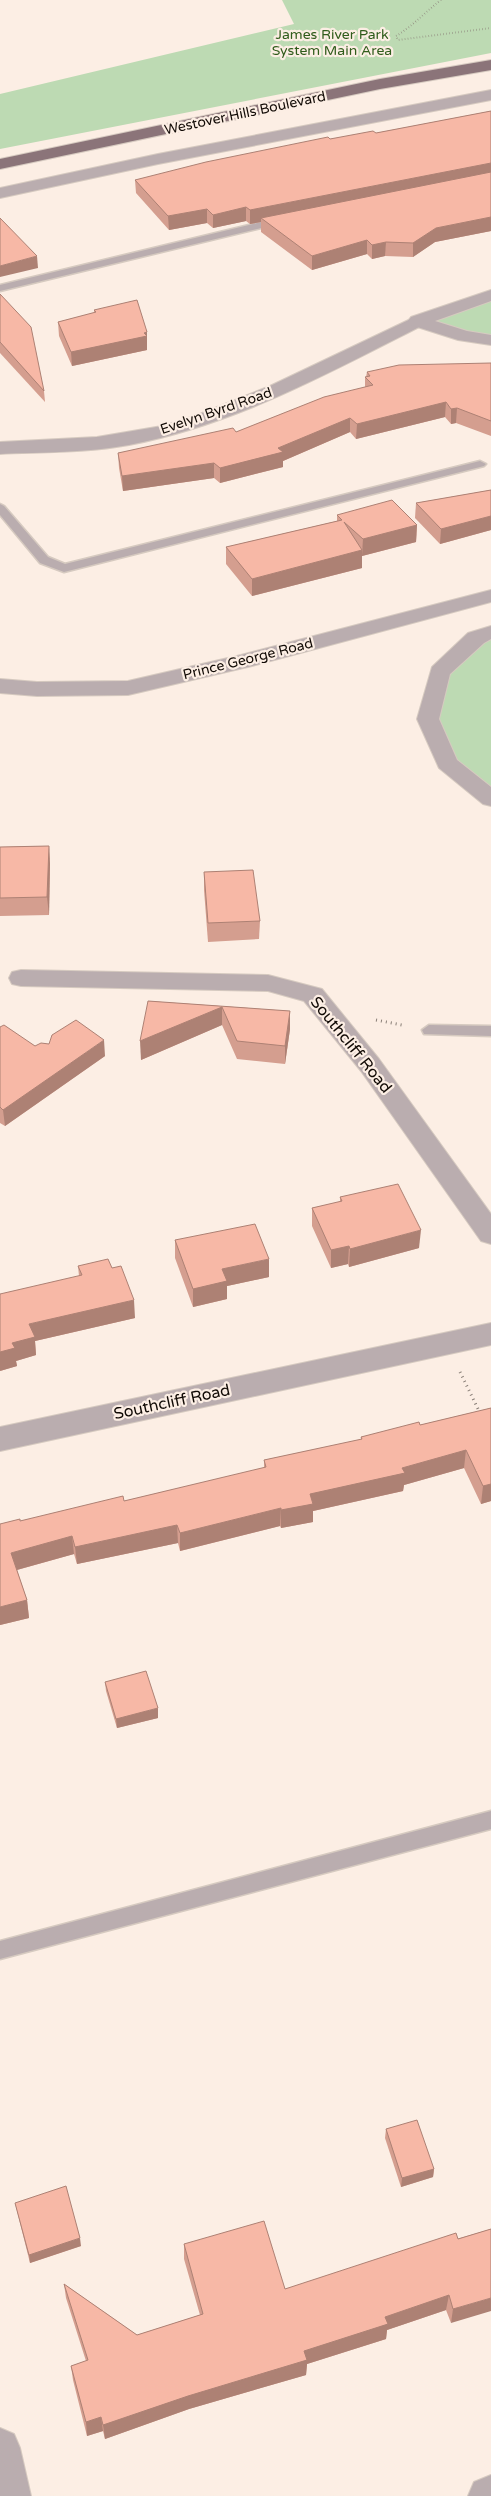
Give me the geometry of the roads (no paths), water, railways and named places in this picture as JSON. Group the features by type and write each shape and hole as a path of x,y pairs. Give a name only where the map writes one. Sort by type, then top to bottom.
{"main road":[{"name":"Westover Hills Boulevard","path":"0,164 380,84 491,65"}],"street":[{"name":"Westover Hills Boulevard","path":"0,193 168,157 491,95"},
{"name":"Evelyn Byrd Road","path":"0,448 129,439 180,425 267,394 416,321 491,295"},
{"path":"416,321 464,336 491,340"},
{"name":"Prince George Road","path":"0,686 37,689 128,688 244,661 491,596"},
{"path":"491,632 476,638 440,672 428,719 447,763 491,799"},
{"name":"Southcliff Road","path":"21,978 268,983 313,995 370,1065 491,1234"},
{"name":"Southcliff Road","path":"0,1439 491,1334"},
{"path":"0,2448 11,2496"}],"lane":[{"path":"0,288 292,218"},
{"path":"0,508 44,560 64,568 480,464"},
{"path":"429,1030 491,1031"},
{"path":"0,1950 491,1820"}],"park label":[{"name":"James River Park System Main Area","path":"332,42"}]}
